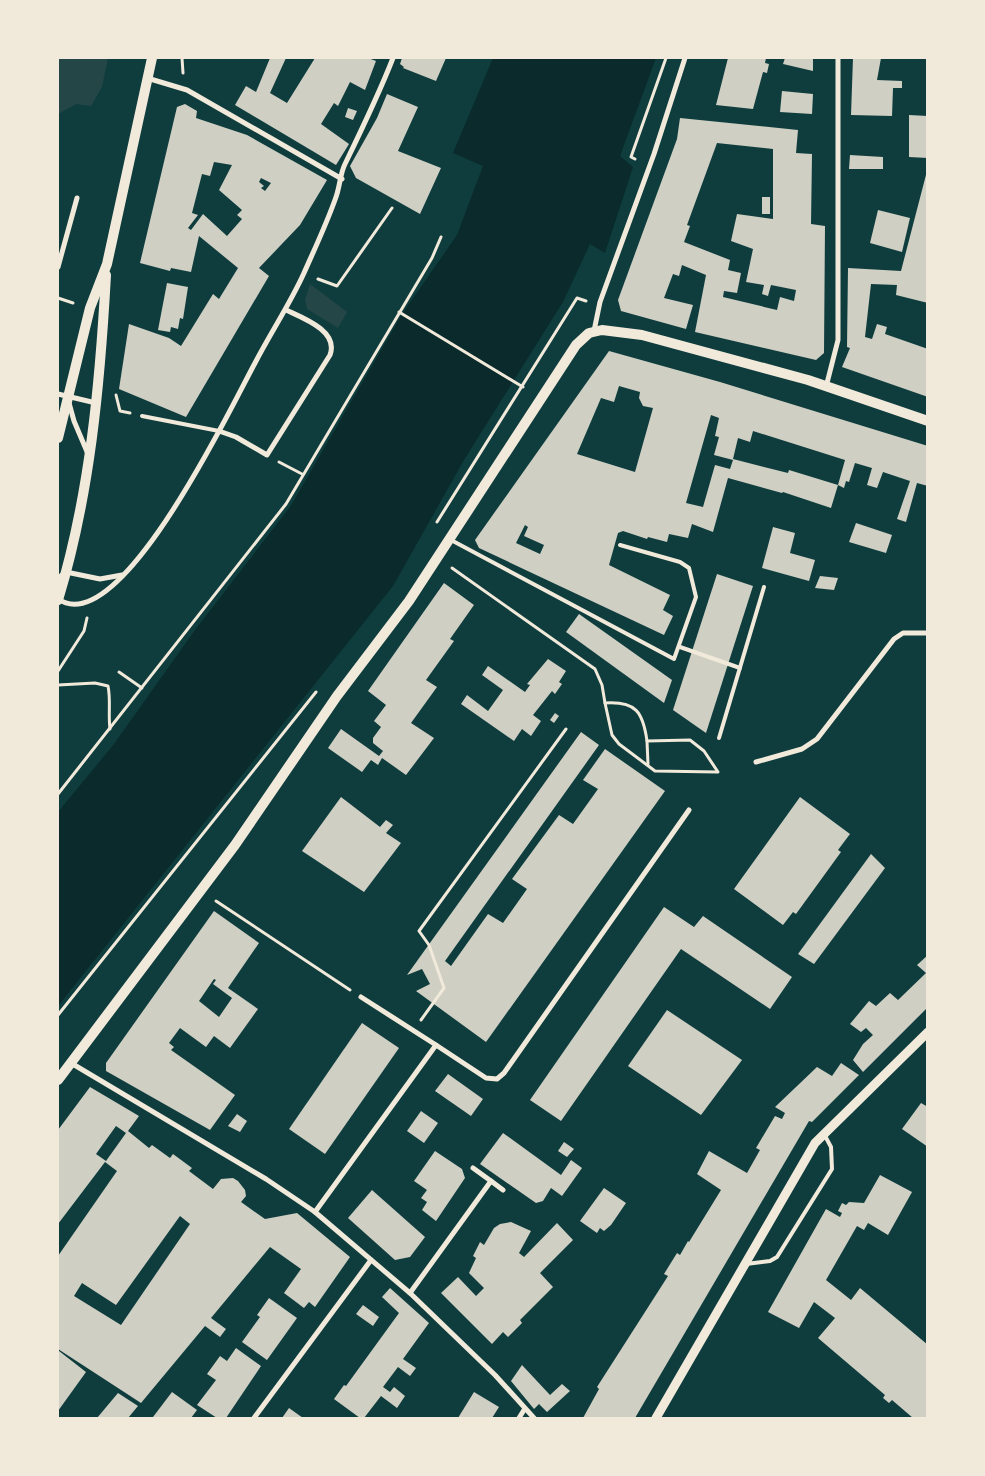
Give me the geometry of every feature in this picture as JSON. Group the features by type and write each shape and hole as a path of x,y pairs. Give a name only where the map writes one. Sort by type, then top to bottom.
{"main road":[{"path":"58,438 62,394 106,264 152,58"},
{"path":"58,600 89,456 97,403 106,264"},
{"path":"58,1080 235,845 337,696 439,558 576,345 584,336 594,331 609,329 642,335 808,380 826,388 928,421"}],"street":[{"path":"58,600 66,604 87,602 105,594 166,522 193,479 304,274 342,180 344,165 369,116 393,58"},
{"path":"594,331 600,302 654,154 685,58"},
{"path":"826,388 838,340 838,58"},
{"path":"147,78 188,90 342,180"},
{"path":"58,267 77,198"},
{"path":"219,431 236,438 267,456 332,350 331,339 324,331 286,310"},
{"path":"62,394 97,403"},
{"path":"62,394 89,456"},
{"path":"62,575 100,579 122,574"},
{"path":"756,762 810,745 894,639 903,633 928,633"},
{"path":"361,997 486,1078 497,1079 504,1073 689,810"},
{"path":"656,1418 814,1143 823,1132 928,1032"},
{"path":"315,1212 436,1045"},
{"path":"71,1063 266,1179 315,1212 410,1293 494,1375 524,1410 534,1418"},
{"path":"473,1168 503,1190"},
{"path":"410,1293 491,1181"},
{"path":"254,1418 371,1260"},
{"path":"519,1418 524,1410"}],"lane":[{"path":"142,416 219,431"},
{"path":"451,540 674,658 680,647 696,597 693,577 689,568 680,562 620,545"},
{"path":"719,738 764,587"},
{"path":"680,647 740,668"},
{"path":"744,1264 770,1261 778,1257 827,1177 832,1168 833,1156 831,1147 823,1132"}],"path":[{"path":"642,163 631,157 666,58"},
{"path":"304,274 337,286 392,208"},
{"path":"58,794 286,504 302,474 432,258 441,237"},
{"path":"58,298 68,302"},
{"path":"400,312 523,387"},
{"path":"433,529 550,341"},
{"path":"267,456 302,474"},
{"path":"439,558 595,669 600,678 612,735 618,744 648,764 655,771 718,772 704,751 690,740 647,741"},
{"path":"58,671 84,631 87,602"},
{"path":"119,672 142,688"},
{"path":"58,685 95,683 108,686 110,696 107,712 110,730"},
{"path":"58,1015 318,690"},
{"path":"605,703 631,705 642,719 647,741 648,764"},
{"path":"433,1004 444,988 429,945 419,930 566,729"},
{"path":"201,891 361,997"}],"shaded area":[{"path":"58,58 108,58 102,87 91,106 76,104 58,114"},
{"path":"493,58 656,58 620,156 633,167 605,253 590,244 563,302 464,460 393,586 58,1006 58,812 114,744 195,630 290,507 402,314 457,235 483,166 453,153"},
{"path":"310,284 347,312 338,328 307,309 305,300"}],"building":[{"path":"270,58 286,58 270,93 287,103 315,58 368,58 376,61 365,90 350,82 338,106 334,103 321,124 349,144 336,165 235,105 246,86 256,92"},
{"path":"402,58 446,58 436,81 403,68 400,64"},
{"path":"728,58 766,58 765,63 769,64 767,73 763,72 753,109 716,105"},
{"path":"785,58 813,58 813,71 783,64"},
{"path":"853,58 881,58 877,80 902,81 902,88 893,88 892,116 851,115"},
{"path":"782,91 813,94 812,114 780,112"},
{"path":"387,94 418,107 398,151 441,168 420,214 356,178 350,166 377,118"},
{"path":"185,104 197,111 196,118 247,135 327,180 300,225 259,268 269,276 186,417 119,389 129,324 169,338 181,346 213,294 219,299 238,268 199,236 191,272 171,268 170,271 140,263 177,107","holes":["214,162 232,165 219,190 242,210 237,215 242,219 227,236 203,214 191,230 188,228 198,215 192,213 202,174 210,176","261,178 271,183 265,191 261,188 264,186 259,182"]},
{"path":"348,108 357,111 353,120 345,117"},
{"path":"909,115 928,116 928,158 909,157"},
{"path":"680,118 798,130 796,153 812,154 811,224 825,226 824,353 816,360 695,332 706,275 682,265 679,276 673,274 664,298 693,305 686,329 621,311 618,300 677,139","holes":["717,143 773,149 773,219 737,214 731,241 753,249 746,282 764,285 762,294 768,296 771,285 796,290 794,301 780,297 777,310 723,297 724,291 737,293 741,273 728,270 730,260 684,242 690,226 687,225"]},
{"path":"850,155 883,157 883,169 849,169"},
{"path":"927,171 928,303 896,295 897,285 871,284 865,337 872,339 877,324 887,327 885,334 928,349 928,397 842,367 850,348 847,347 848,268 901,271"},
{"path":"762,197 770,197 770,214 762,214"},
{"path":"878,210 910,218 902,252 870,243"},
{"path":"167,283 188,287 183,319 180,318 178,329 171,327 170,332 158,330"},
{"path":"609,351 720,382 928,446 928,486 917,483 906,522 897,519 910,481 883,472 877,488 867,485 872,468 855,463 849,482 846,481 844,488 838,485 831,508 783,492 728,478 713,532 692,524 688,538 669,534 667,542 648,537 647,539 623,531 618,533 609,565 670,595 663,610 673,616 664,635 479,548 475,540","holes":["619,386 640,392 639,398 643,406 653,408 635,472 577,454 601,398 614,402","711,415 719,418 715,436 719,437 714,455 733,460 730,469 715,465 703,507 686,503","753,431 845,460 838,485 789,470 788,473 733,459 738,438 750,442","525,525 528,527 524,536 544,545 540,554 516,543"]},
{"path":"856,523 892,535 886,553 849,542"},
{"path":"773,527 795,533 790,553 815,560 809,581 762,568"},
{"path":"717,574 753,586 706,733 673,710"},
{"path":"820,576 838,578 834,590 815,588"},
{"path":"444,583 474,605 450,639 454,641 426,680 437,687 411,723 434,738 406,775 382,758 378,765 371,760 362,772 328,748 341,729 379,756 383,751 373,743 373,738 381,727 374,721 386,705 368,691"},
{"path":"579,614 672,680 664,703 566,632"},
{"path":"548,659 566,671 559,682 562,684 555,694 552,691 533,715 541,721 531,736 522,729 514,741 461,704 467,695 488,711 503,690 482,675 488,666 525,692 530,685 527,684"},
{"path":"555,713 559,716 554,723 550,720"},
{"path":"581,732 599,745 445,961 451,966 488,914 503,923 527,889 512,879 559,815 573,824 598,789 583,780 605,749 665,791 486,1042 416,991 430,984 422,969 407,975"},
{"path":"341,797 380,827 386,820 393,825 386,833 401,843 364,892 302,851"},
{"path":"800,797 850,834 838,850 841,852 796,914 793,912 783,925 734,889"},
{"path":"871,854 885,868 814,964 798,954"},
{"path":"664,907 694,927 703,916 792,977 770,1009 681,949 561,1121 530,1100"},
{"path":"214,911 259,943 228,988 258,1009 230,1048 214,1036 206,1047 180,1028 169,1043 174,1047 171,1050 235,1095 210,1130 106,1071 106,1063","holes":["214,979 216,980 213,984 232,998 219,1017 199,1001"]},
{"path":"928,955 928,1007 863,1072 853,1060 863,1044 873,1035 866,1028 861,1032 850,1024 869,1001 876,1006 890,993 898,1000 926,973 917,965"},
{"path":"667,1010 742,1060 701,1115 628,1066"},
{"path":"362,1023 399,1048 325,1154 289,1129"},
{"path":"841,1063 859,1075 812,1122 809,1121 635,1418 583,1418 599,1389 597,1387 668,1276 664,1274 677,1253 680,1255 689,1242 721,1190 697,1174 709,1151 747,1173 760,1150 756,1148 775,1116 782,1119 785,1113 775,1107 817,1067 832,1076"},
{"path":"448,1074 483,1099 471,1116 435,1091"},
{"path":"90,1087 139,1116 128,1131 149,1148 152,1145 170,1158 173,1154 192,1168 189,1171 213,1189 221,1179 233,1178 245,1190 246,1196 241,1202 265,1219 297,1213 350,1257 315,1307 309,1302 304,1308 284,1293 301,1269 270,1247 211,1318 226,1329 220,1337 205,1326 141,1403 58,1349 58,1256 117,1171 105,1162 58,1224 58,1130","holes":["116,1126 126,1133 106,1161 96,1154","180,1216 190,1224 121,1325 74,1296 82,1283 116,1305"]},
{"path":"921,1103 928,1107 928,1147 902,1129"},
{"path":"421,1111 438,1123 424,1143 407,1131"},
{"path":"237,1114 247,1121 240,1132 228,1126"},
{"path":"503,1133 561,1175 571,1160 582,1168 562,1196 551,1188 543,1201 536,1203 480,1164"},
{"path":"564,1142 574,1149 567,1157 558,1151"},
{"path":"435,1151 462,1169 465,1178 436,1221 422,1210 427,1202 421,1198 427,1190 414,1181"},
{"path":"880,1175 912,1192 888,1235 868,1223 864,1230 857,1226 826,1280 851,1300 860,1288 928,1345 928,1418 913,1418 892,1400 889,1403 883,1398 885,1395 818,1338 835,1318 814,1302 799,1328 768,1312 826,1209 840,1217 842,1213 838,1211 842,1203 846,1205 849,1202 864,1203"},
{"path":"604,1188 626,1203 611,1225 604,1231 600,1228 597,1233 580,1221"},
{"path":"372,1190 425,1237 410,1257 395,1260 348,1218"},
{"path":"511,1222 531,1231 519,1253 524,1257 557,1223 573,1240 540,1273 553,1287 520,1320 522,1323 508,1337 503,1332 492,1344 441,1293 458,1277 476,1296 484,1288 469,1273 476,1258 473,1256 480,1242 484,1245 494,1228 500,1224"},
{"path":"390,1288 429,1323 403,1359 416,1368 410,1376 398,1367 383,1387 390,1392 394,1387 405,1396 397,1408 381,1396 364,1418 360,1418 334,1399 344,1385 346,1386 399,1313 382,1297"},
{"path":"269,1298 297,1318 267,1360 242,1342 260,1317 257,1315"},
{"path":"363,1305 379,1317 373,1326 356,1314"},
{"path":"236,1348 261,1366 226,1418 217,1418 197,1405 216,1380 207,1374 220,1356 227,1361"},
{"path":"59,1351 86,1372 58,1411 58,1353"},
{"path":"522,1365 550,1395 562,1384 570,1391 547,1412 539,1404 534,1409 511,1381"},
{"path":"172,1392 197,1410 191,1418 153,1417"},
{"path":"474,1392 499,1407 492,1418 458,1418"},
{"path":"118,1393 138,1406 128,1418 97,1418"},
{"path":"289,1408 303,1418 282,1418"}]}
